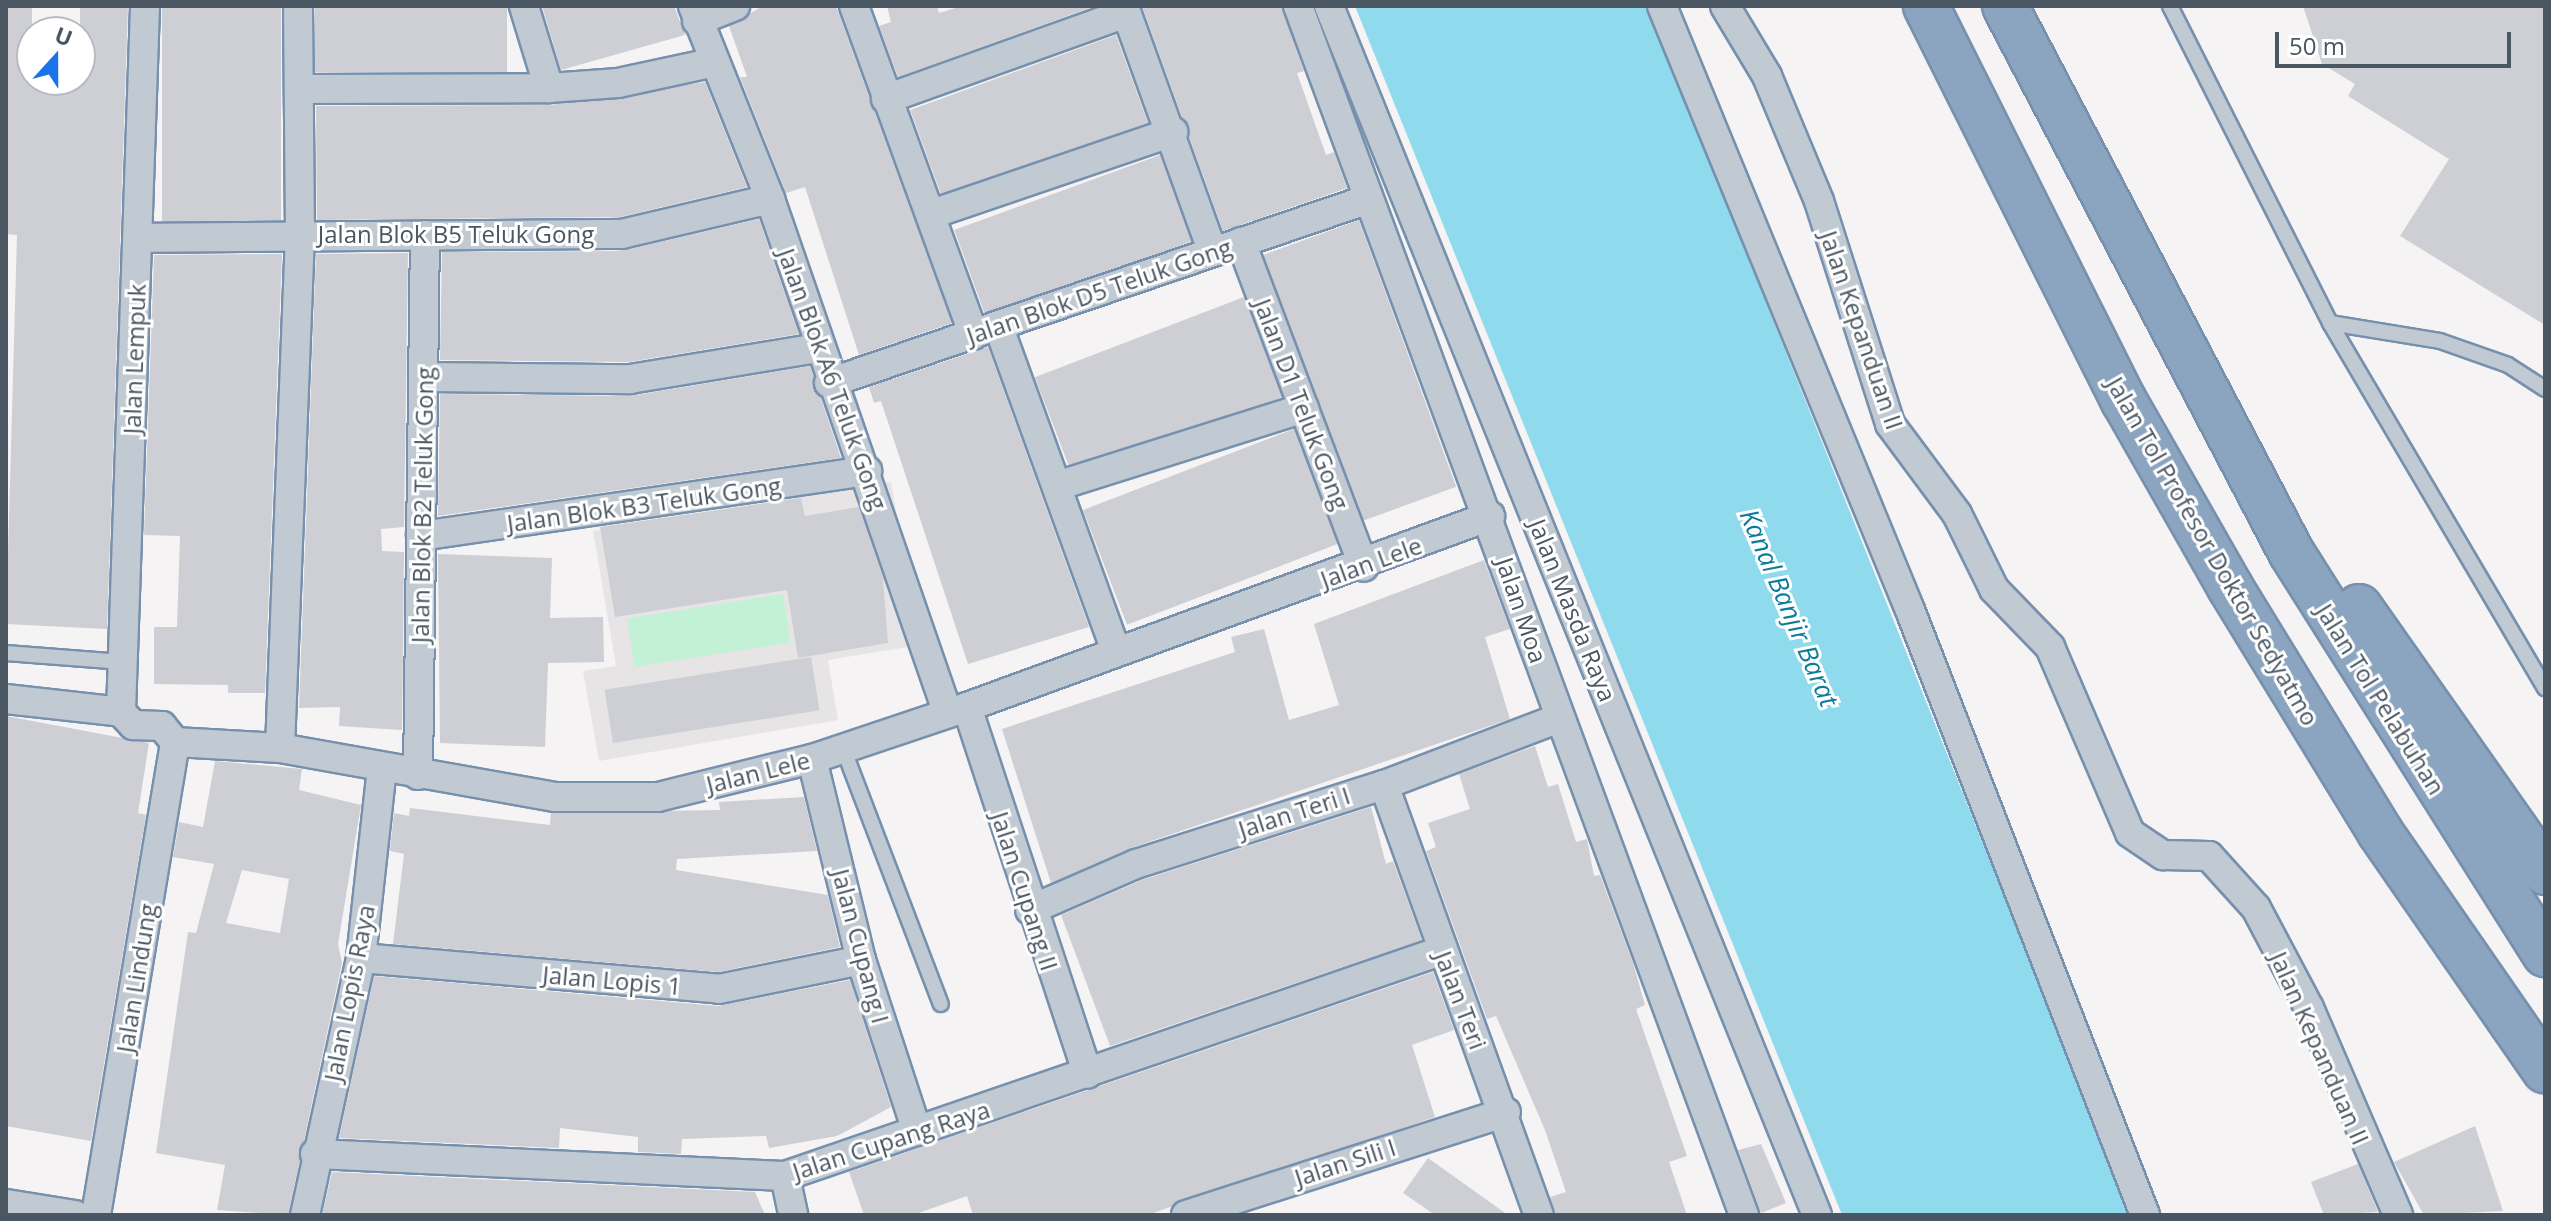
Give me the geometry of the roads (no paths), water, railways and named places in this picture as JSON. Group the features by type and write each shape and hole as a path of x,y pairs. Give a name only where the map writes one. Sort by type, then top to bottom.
{"highway":[{"name":"Jalan Tol Profesor Doktor Sedyatmo","path":"1926,6 2124,401 2230,587 2380,832 2545,1070"},
{"path":"2005,6 2231,435 2317,536 2371,628 2545,872"},
{"name":"Jalan Tol Pelabuhan","path":"2231,435 2299,565 2545,954"}],"street":[{"name":"Jalan Lempuk","path":"121,712 145,6"},
{"path":"280,748 300,234 298,6"},
{"path":"524,6 549,88"},
{"path":"695,13 735,6"},
{"path":"854,6 886,99 932,214 1057,486 1115,649"},
{"name":"Jalan Moa","path":"1298,6 1490,516 1559,718 1744,1215"},
{"name":"Jalan Masda Raya","path":"1329,6 1817,1215"},
{"path":"1662,6 1910,610 2145,1215"},
{"name":"Jalan Kepanduan II","path":"1725,6 1767,76 1819,201 1890,424 1957,514 1994,589 2050,647 2130,833 2163,855 2209,856 2256,908 2309,1008 2398,1215"},
{"path":"886,99 1125,9 1173,132 1212,250"},
{"name":"Jalan Blok A6 Teluk Gong","path":"695,13 770,199 829,383 867,471 957,709"},
{"path":"301,89 549,88 618,83 715,62"},
{"path":"932,214 1173,132"},
{"name":"Jalan Blok B5 Teluk Gong","path":"138,238 300,234 622,234 770,199"},
{"name":"Jalan Blok D5 Teluk Gong","path":"829,383 1369,199"},
{"name":"Jalan Blok B2 Teluk Gong","path":"418,775 426,377 425,235"},
{"name":"Jalan D1 Teluk Gong","path":"1241,242 1364,567"},
{"path":"426,377 630,379 817,348"},
{"path":"1057,486 1304,408"},
{"name":"Jalan Blok B3 Teluk Gong","path":"421,536 867,471"},
{"name":"Jalan Lele","path":"6,699 121,712 133,725 162,726 175,742 280,748 382,769 556,797 658,797 812,759 957,709 1115,649 1364,567 1490,516"},
{"name":"Jalan Cupang II","path":"957,709 1088,1074"},
{"name":"Jalan Teri I","path":"1030,910 1136,864 1384,785 1559,718"},
{"name":"Jalan Lindung","path":"96,1215 175,742"},
{"name":"Jalan Cupang I","path":"812,759 861,960 917,1131"},
{"name":"Jalan Lopis Raya","path":"305,1215 315,1154 361,958 382,769"},
{"name":"Jalan Teri","path":"1384,785 1441,951 1506,1112 1539,1215"},
{"name":"Jalan Cupang Raya","path":"315,1154 785,1176 1441,951"},
{"name":"Jalan Lopis 1","path":"361,958 719,989 861,960"},
{"name":"Jalan Sili I","path":"1186,1215 1506,1112"},
{"path":"785,1176 793,1215"},
{"path":"6,1204 75,1215"}],"lane":[{"path":"2170,6 2330,323 2545,688"},
{"path":"2330,323 2440,341 2508,365 2545,389"},
{"path":"6,653 123,662"},
{"path":"843,748 941,1004"}],"water":[{"name":"Kanal Banjir Barat","path":"1355,6 1647,6 2132,1215 1842,1215"}]}
